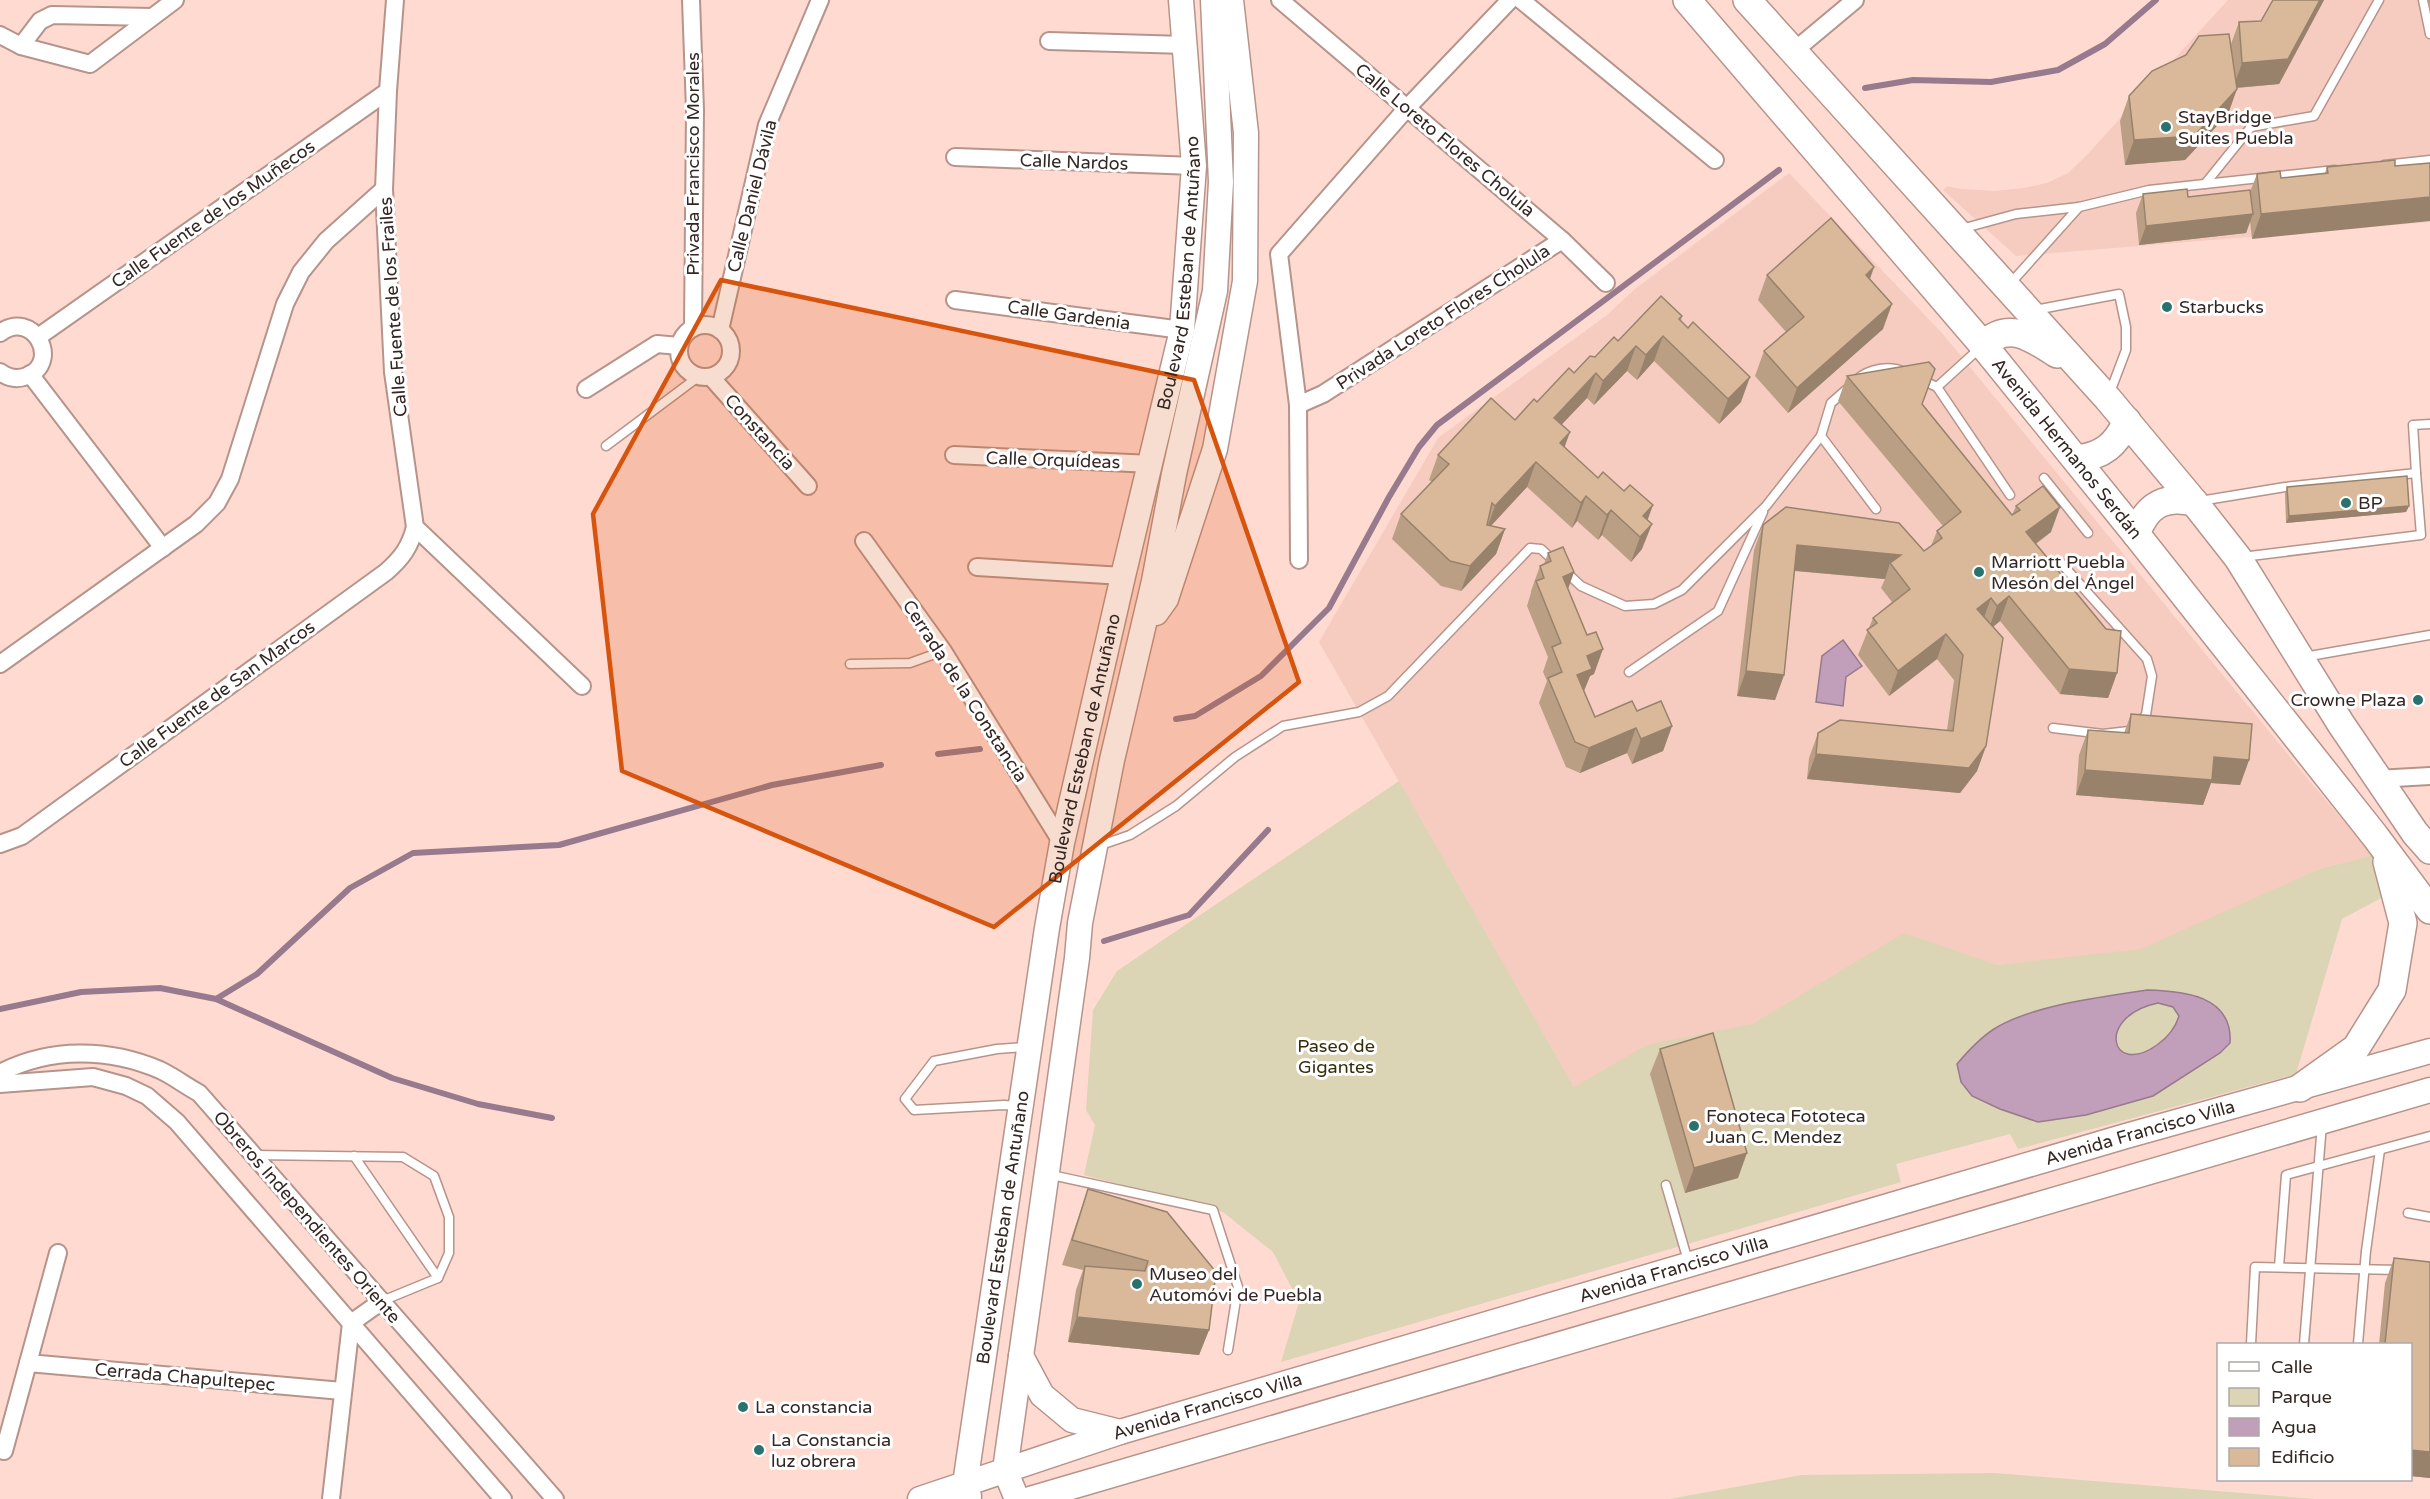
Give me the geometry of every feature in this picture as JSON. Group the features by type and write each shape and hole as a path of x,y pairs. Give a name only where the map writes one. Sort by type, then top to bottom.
{"main road":[{"name":"Avenida Hermanos Serdán","path":"1687,0 1983,345 2136,534 2430,910"},
{"path":"1747,0 2108,399 2194,502 2238,558 2377,779 2415,833 2430,850"},
{"path":"1983,345 1996,334 2005,331 2013,333 2039,343 2081,370"},
{"path":"2076,459 2093,457 2108,449 2120,436 2127,421"},
{"path":"2136,534 2142,520 2165,501 2180,499 2194,502"},
{"path":"2300,1088 2356,1048 2392,990 2403,923 2386,860 2375,837"}],"street":[{"name":"Calle Fuente de los Frailes","path":"396,0 388,91 384,189 393,372 415,527"},
{"name":"Privada Francisco Morales","path":"691,0 695,110 693,328"},
{"name":"Calle Daniel Dávila","path":"720,330 766,125 820,0"},
{"name":"Boulevard Esteban de Antuñano","path":"968,1491 1021,1107 1062,843 1182,330 1194,166 1180,0"},
{"name":"Boulevard Esteban de Antuñano","path":"1005,1470 1080,923 1112,760 1154,581 1174,474 1215,291 1221,182 1213,0"},
{"path":"1141,635 1166,599 1215,449 1245,281 1246,133 1231,0"},
{"name":"Calle Loreto Flores Cholula","path":"1280,0 1562,240 1606,283"},
{"path":"1299,560 1298,405 1279,254 1407,108 1510,0"},
{"path":"1521,0 1714,160"},
{"path":"1794,51 1855,0"},
{"path":"0,35 21,46 90,64 173,1"},
{"path":"21,46 40,21 52,15 152,17"},
{"path":"1049,40 1185,45"},
{"name":"Calle Fuente de los Muñecos","path":"38,337 388,91"},
{"name":"Calle Nardos","path":"955,157 1194,166"},
{"path":"0,664 163,548 207,514 217,502 230,478 285,304 301,272 326,241 384,189"},
{"name":"Privada Loreto Flores Cholula","path":"1298,405 1323,394 1562,240"},
{"name":"Calle Gardenia","path":"955,300 1182,330"},
{"path":"712,326 720,330 727,337 731,346 731,356 727,366 720,373 704,377 686,370 680,359 679,345 685,335 693,328 712,326"},
{"path":"0,333 9,328 20,327 30,330 38,337 42,346 42,357 38,367 30,374 16,378 0,372"},
{"path":"586,388 657,344 679,345"},
{"path":"30,374 163,548"},
{"name":"Constancia","path":"704,377 808,486"},
{"name":"Calle Orquídeas","path":"954,456 1152,464"},
{"path":"415,527 582,686"},
{"name":"Calle Fuente de San Marcos","path":"1,844 22,836 386,572 403,556 411,542 415,527"},
{"name":"Cerrada de la Constancia","path":"864,541 944,651 1062,843"},
{"path":"977,567 1123,576"},
{"path":"2377,779 2430,776"},
{"name":"Avenida Francisco Villa","path":"920,1499 968,1491 1005,1470 1120,1432 2126,1136 2430,1051"},
{"name":"Obreros Independientes Oriente","path":"0,1073 18,1064 57,1055 96,1052 126,1058 161,1071 199,1093 555,1499"},
{"name":"Obreros Independientes Oriente","path":"0,1084 93,1077 126,1086 147,1096 177,1122 503,1499"},
{"name":"Avenida Francisco Villa","path":"1030,1499 2430,1090"},
{"path":"4,1452 58,1253"},
{"path":"332,1499 351,1323 382,1301"},
{"path":"1021,1356 1042,1395 1072,1420 1120,1432"},
{"name":"Cerrada Chapultepec","path":"28,1363 342,1391"},
{"path":"1005,1470 1017,1499"}],"lane":[{"path":"2205,184 2251,127 2314,116 2379,0"},
{"path":"2423,0 2430,34"},
{"path":"2375,166 2430,160"},
{"path":"1954,231 2016,214 2079,207 2149,190 2345,169"},
{"path":"2006,288 2046,240 2079,207"},
{"path":"2028,311 2119,294 2126,327 2126,350 2108,399"},
{"path":"1937,387 1983,345"},
{"path":"1095,848 1131,835 1176,806 1235,757 1282,726 1359,712 1388,696 1530,548 1541,549 1581,586 1624,606 1654,604 1682,590 1766,507 1821,436 1831,403 1865,372 1895,367 1937,387 2010,495"},
{"path":"606,446 704,377"},
{"path":"2238,558 2426,535 2416,473 2413,425 2430,424"},
{"path":"1821,436 1876,509"},
{"path":"2194,502 2285,487 2416,473"},
{"path":"2044,478 2088,533"},
{"path":"1629,672 1718,611 1766,507"},
{"path":"2053,728 2103,734 2129,731 2146,715 2152,676 2147,659 2060,562"},
{"path":"2301,657 2430,635"},
{"path":"850,664 910,663 944,651"},
{"path":"1021,1107 1004,1105 914,1110 905,1099 934,1061 997,1049 1030,1047"},
{"path":"2304,1343 2322,1120"},
{"path":"2278,1267 2286,1174 2430,1136"},
{"path":"2358,1343 2380,1150"},
{"path":"252,1155 403,1157 434,1176 449,1217 449,1253 438,1278 382,1301"},
{"path":"354,1156 438,1278"},
{"path":"1045,1174 1213,1210 1238,1287 1228,1350"},
{"path":"1665,1185 1689,1265"},
{"path":"2408,1213 2430,1217"},
{"path":"2251,1343 2255,1267 2411,1271"}],"highlighted area":[{"path":"721,280 1194,380 1299,682 994,927 622,771 593,514"}],"shaded area":[{"path":"2228,0 2430,0 2430,222 2016,256 1943,190 1947,186 1995,191 2024,188 2047,183 2068,173"},
{"path":"1789,173 1942,333 2373,855 2319,869 2142,950 1997,965 1904,934 1752,1024 1574,1087 1319,642 1438,438 1607,315 1635,289"}],"green space":[{"name":"Paseo de Gigantes","path":"1399,781 1574,1087 1647,1045 1752,1024 1904,933 1997,965 2141,949 2319,869 2373,855 2385,896 2342,919 2296,1074 2018,1149 2010,1134 1896,1164 1901,1182 1281,1362 1299,1302 1273,1252 1223,1212 1084,1175 1095,1125 1086,1110 1093,1010 1117,971"},
{"path":"1995,1473 2315,1499 1669,1499 1802,1475"}],"water":[{"path":"1843,640 1862,666 1846,677 1843,706 1816,702 1822,656"},
{"path":"2147,990 2190,995 2215,1005 2229,1027 2230,1043 2220,1053 2153,1096 2086,1115 2038,1122 2000,1109 1972,1096 1961,1082 1957,1064 1984,1036 2010,1021 2047,1008","holes":["2158,1003 2173,1007 2179,1016 2173,1029 2161,1042 2141,1053 2128,1054 2120,1050 2116,1041 2118,1031 2125,1020 2138,1010"]}],"building":[{"path":"2273,0 2320,0 2288,59 2242,63 2239,22 2261,21"},
{"path":"2229,34 2237,89 2194,136 2134,140 2129,96 2152,71 2186,55 2199,36"},
{"path":"2395,160 2395,166 2430,163 2430,197 2261,214 2257,174 2280,171 2281,178 2328,173 2327,167"},
{"path":"2187,189 2188,197 2250,190 2253,214 2146,226 2143,194"},
{"path":"1831,218 1874,267 1866,275 1892,304 1797,388 1764,351 1804,317 1767,275"},
{"path":"1661,296 1682,316 1679,319 1688,328 1693,322 1750,377 1728,399 1663,336 1646,355 1636,346 1603,381 1596,373 1554,418 1570,432 1560,443 1598,478 1603,472 1624,491 1630,485 1653,505 1643,516 1652,524 1640,537 1611,510 1607,515 1586,496 1581,503 1536,462 1495,506 1492,503 1487,525 1505,529 1470,566 1450,561 1401,514 1449,464 1438,455 1491,398 1515,420 1534,399 1537,402 1569,368 1574,373 1590,356 1595,357 1614,337 1618,341"},
{"path":"1929,362 1935,369 1922,404 2012,515 2020,510 2016,506 2043,486 2060,507 2026,532 2106,629 2121,631 2117,673 2069,669 2009,596 1997,606 1991,598 1977,609 2003,638 1986,746 1969,768 1816,754 1818,733 1840,720 1953,731 1963,655 1946,634 1898,671 1867,630 1877,623 1873,618 1910,589 1890,563 1901,555 1797,545 1784,675 1746,671 1763,525 1786,507 1899,523 1924,551 1942,538 1937,531 1961,512 1847,376"},
{"name":"BP","path":"2407,476 2409,506 2289,516 2287,487"},
{"path":"1563,547 1574,572 1563,577 1587,635 1596,632 1603,649 1587,656 1592,669 1577,675 1595,717 1632,701 1637,711 1661,701 1672,726 1641,739 1636,728 1589,748 1575,742 1548,678 1562,672 1552,647 1561,643 1536,581 1544,578 1540,566 1551,561 1548,553"},
{"path":"2131,714 2252,724 2249,760 2214,757 2212,780 2085,770 2088,730 2129,733"},
{"path":"1713,1033 1747,1153 1694,1168 1660,1049"},
{"path":"1088,1189 1167,1212 1216,1272 1209,1330 1077,1317 1085,1266 1145,1271 1148,1261 1072,1240"},
{"path":"2394,1258 2430,1262 2430,1452 2412,1450 2412,1343 2385,1343"}],"waterway":[{"path":"1865,88 1913,80 1991,82 2058,70 2105,44 2156,0"},
{"path":"1176,719 1195,716 1261,676 1329,608 1389,497 1419,447 1437,425 1779,170"},
{"path":"938,754 980,749"},
{"path":"0,1009 81,992 160,988 216,999 257,974 350,888 413,853 559,845 772,785 881,765"},
{"path":"1104,941 1189,915 1268,830"},
{"path":"216,999 392,1078 478,1104 552,1118"}],"place":[{"name":"StayBridge Suites Puebla","path":"2166,127"},
{"name":"Starbucks","path":"2167,307"},
{"name":"BP","path":"2346,503"},
{"name":"Marriott Puebla Mesón del Ángel","path":"1979,572"},
{"name":"Crowne Plaza","path":"2418,700"},
{"name":"Fonoteca Fototeca Juan C. Mendez","path":"1694,1126"},
{"name":"Museo del Automóvi de Puebla","path":"1137,1284"},
{"name":"La constancia","path":"743,1407"},
{"name":"La Constancia luz obrera","path":"759,1450"}]}
